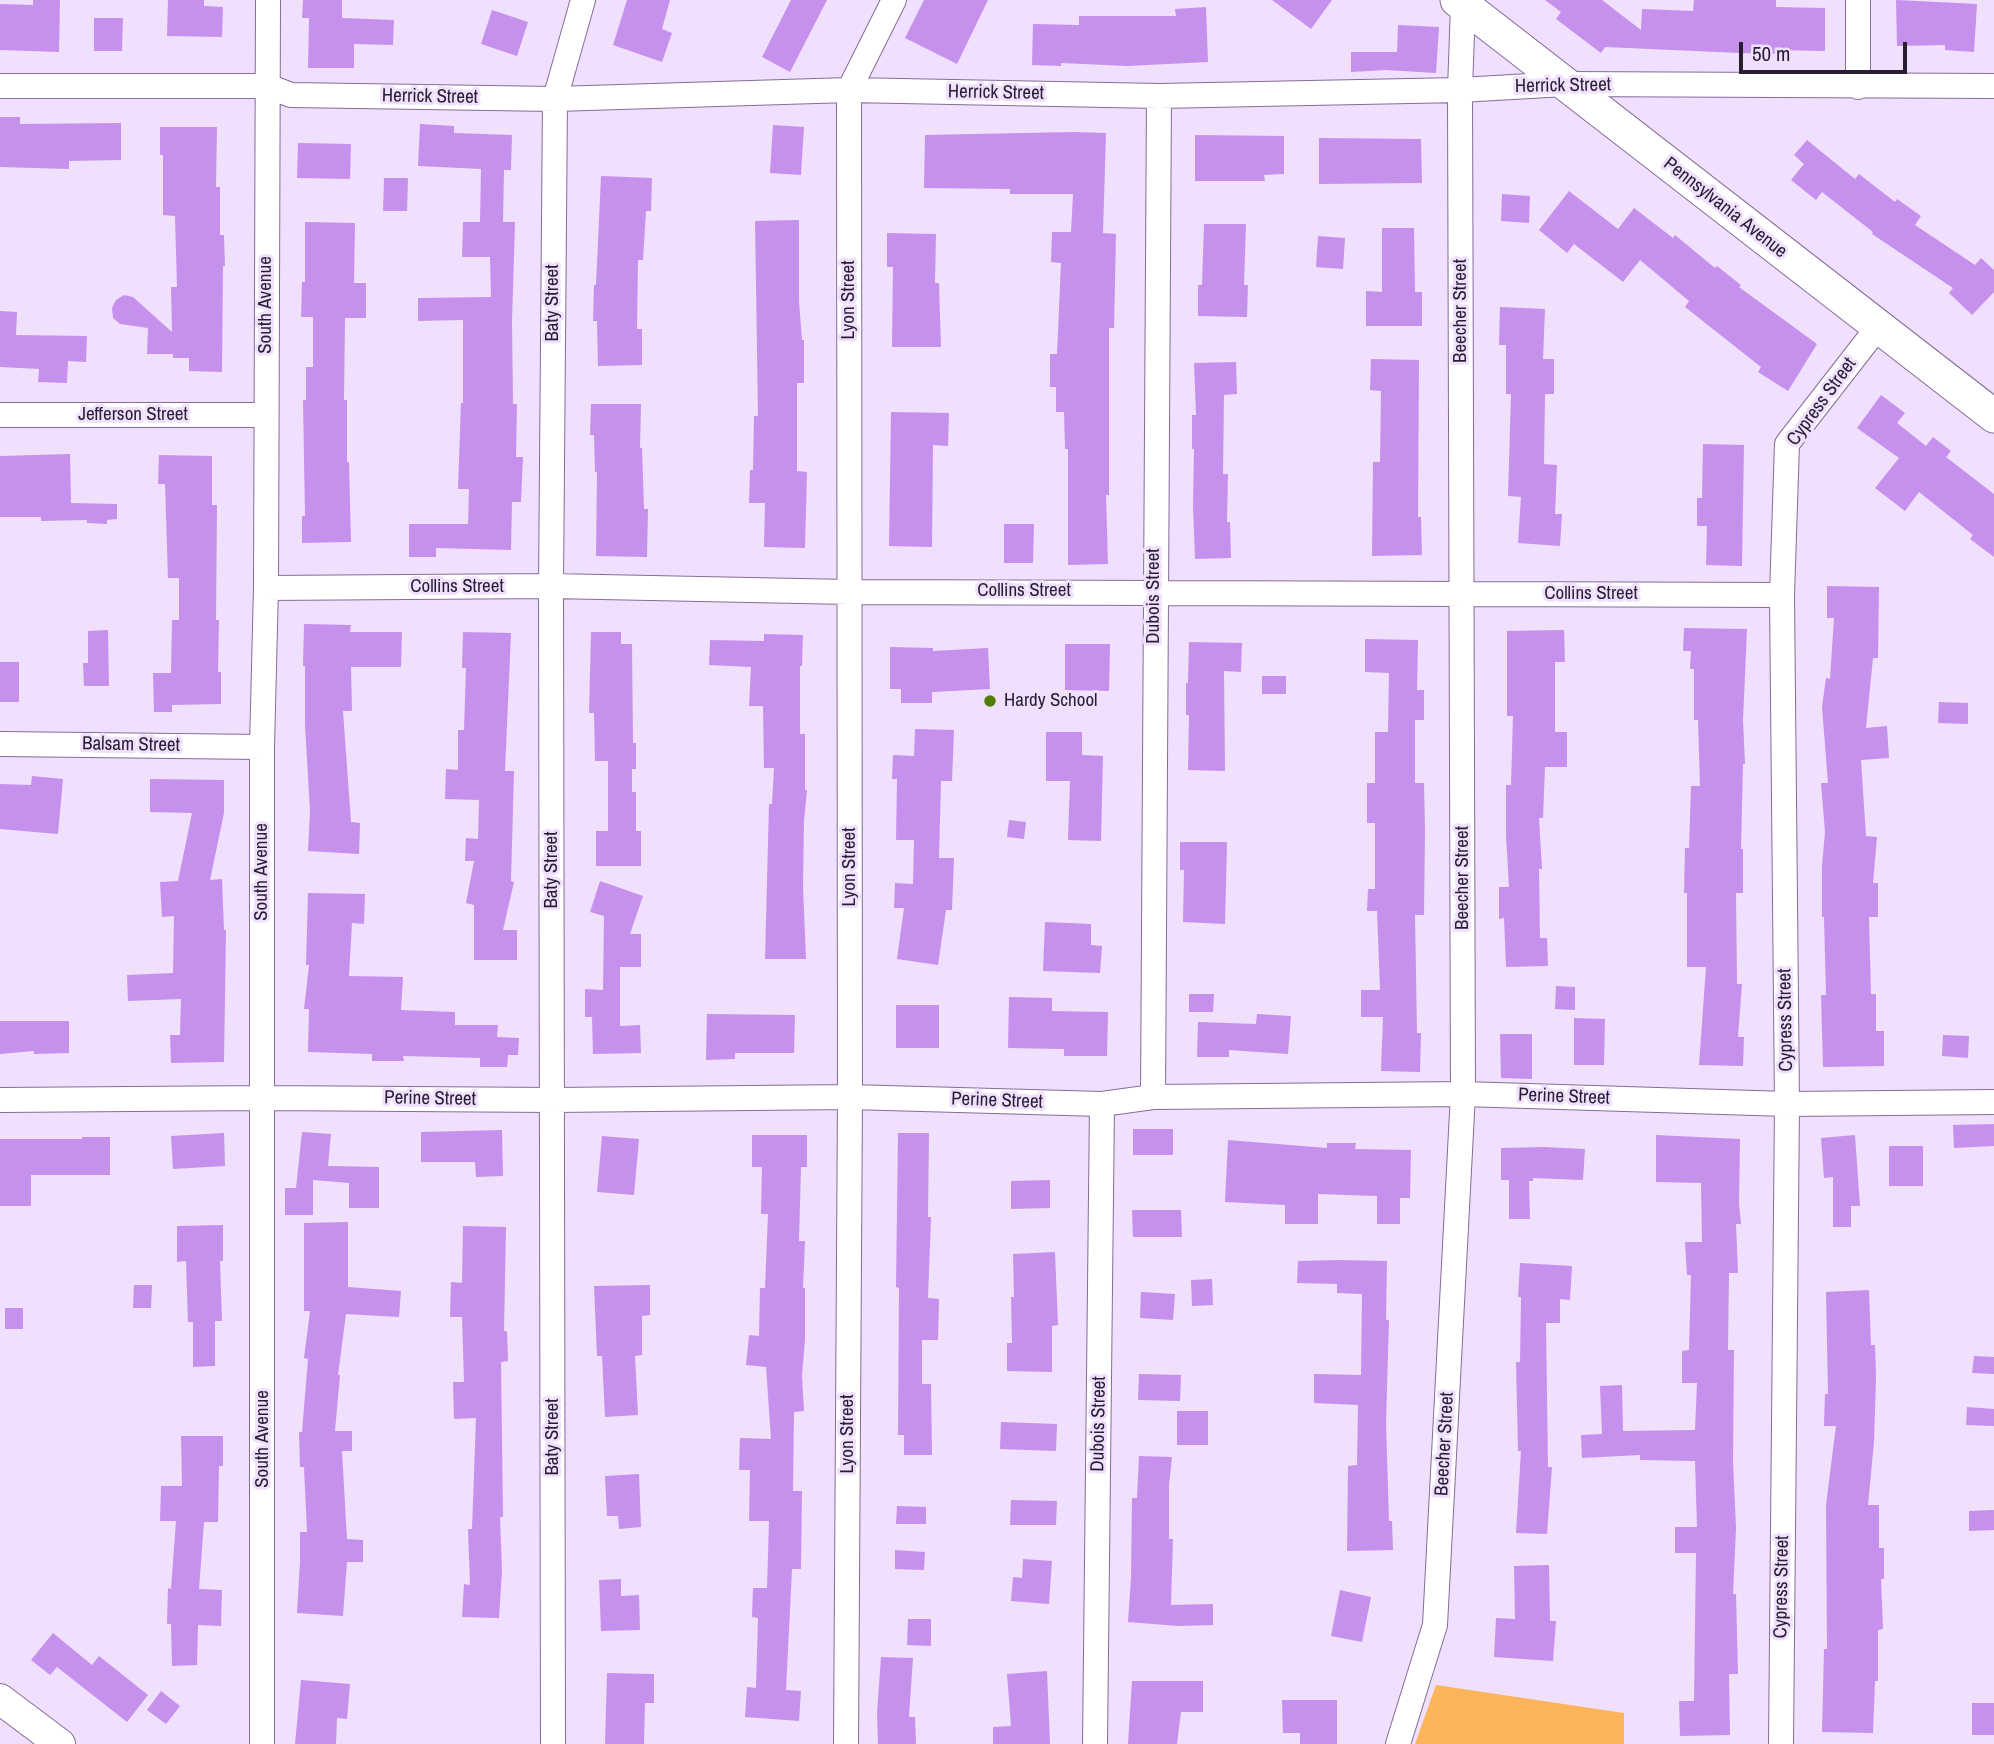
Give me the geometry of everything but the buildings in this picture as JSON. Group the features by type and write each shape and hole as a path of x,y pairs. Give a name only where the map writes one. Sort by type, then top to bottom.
{"main road":[{"name":"Pennsylvania Avenue","path":"1460,2 1994,416"}],"street":[{"name":"South Avenue","path":"262,1744 262,747 266,588 268,0"},
{"name":"Baty Street","path":"553,1744 551,586 555,99 583,0"},
{"name":"Lyon Street","path":"846,1744 850,1097 849,90 894,0"},
{"path":"1858,0 1858,87"},
{"name":"Beecher Street","path":"1398,1744 1435,1625 1463,1094 1460,2"},
{"name":"Herrick Street","path":"0,86 267,86 291,94 555,99 849,90 1159,96 1460,90 1565,84 1994,86"},
{"name":"Dubois Street","path":"1153,1097 1159,96"},
{"name":"Cypress Street","path":"1781,1744 1787,1104 1782,595 1787,443 1878,327"},
{"name":"Jefferson Street","path":"0,415 265,415"},
{"name":"Collins Street","path":"266,588 551,586 849,592 1782,595"},
{"name":"Balsam Street","path":"0,744 262,747"},
{"name":"Perine Street","path":"0,1100 850,1097 1102,1104 1153,1097 1463,1094 1787,1104 1994,1102"},
{"name":"Dubois Street","path":"1095,1744 1102,1104"},
{"path":"0,1699 60,1744"}],"shaded area":[{"path":"1436,1685 1624,1713 1624,1744 1415,1744"}],"place":[{"name":"Hardy School","path":"990,701"}]}
